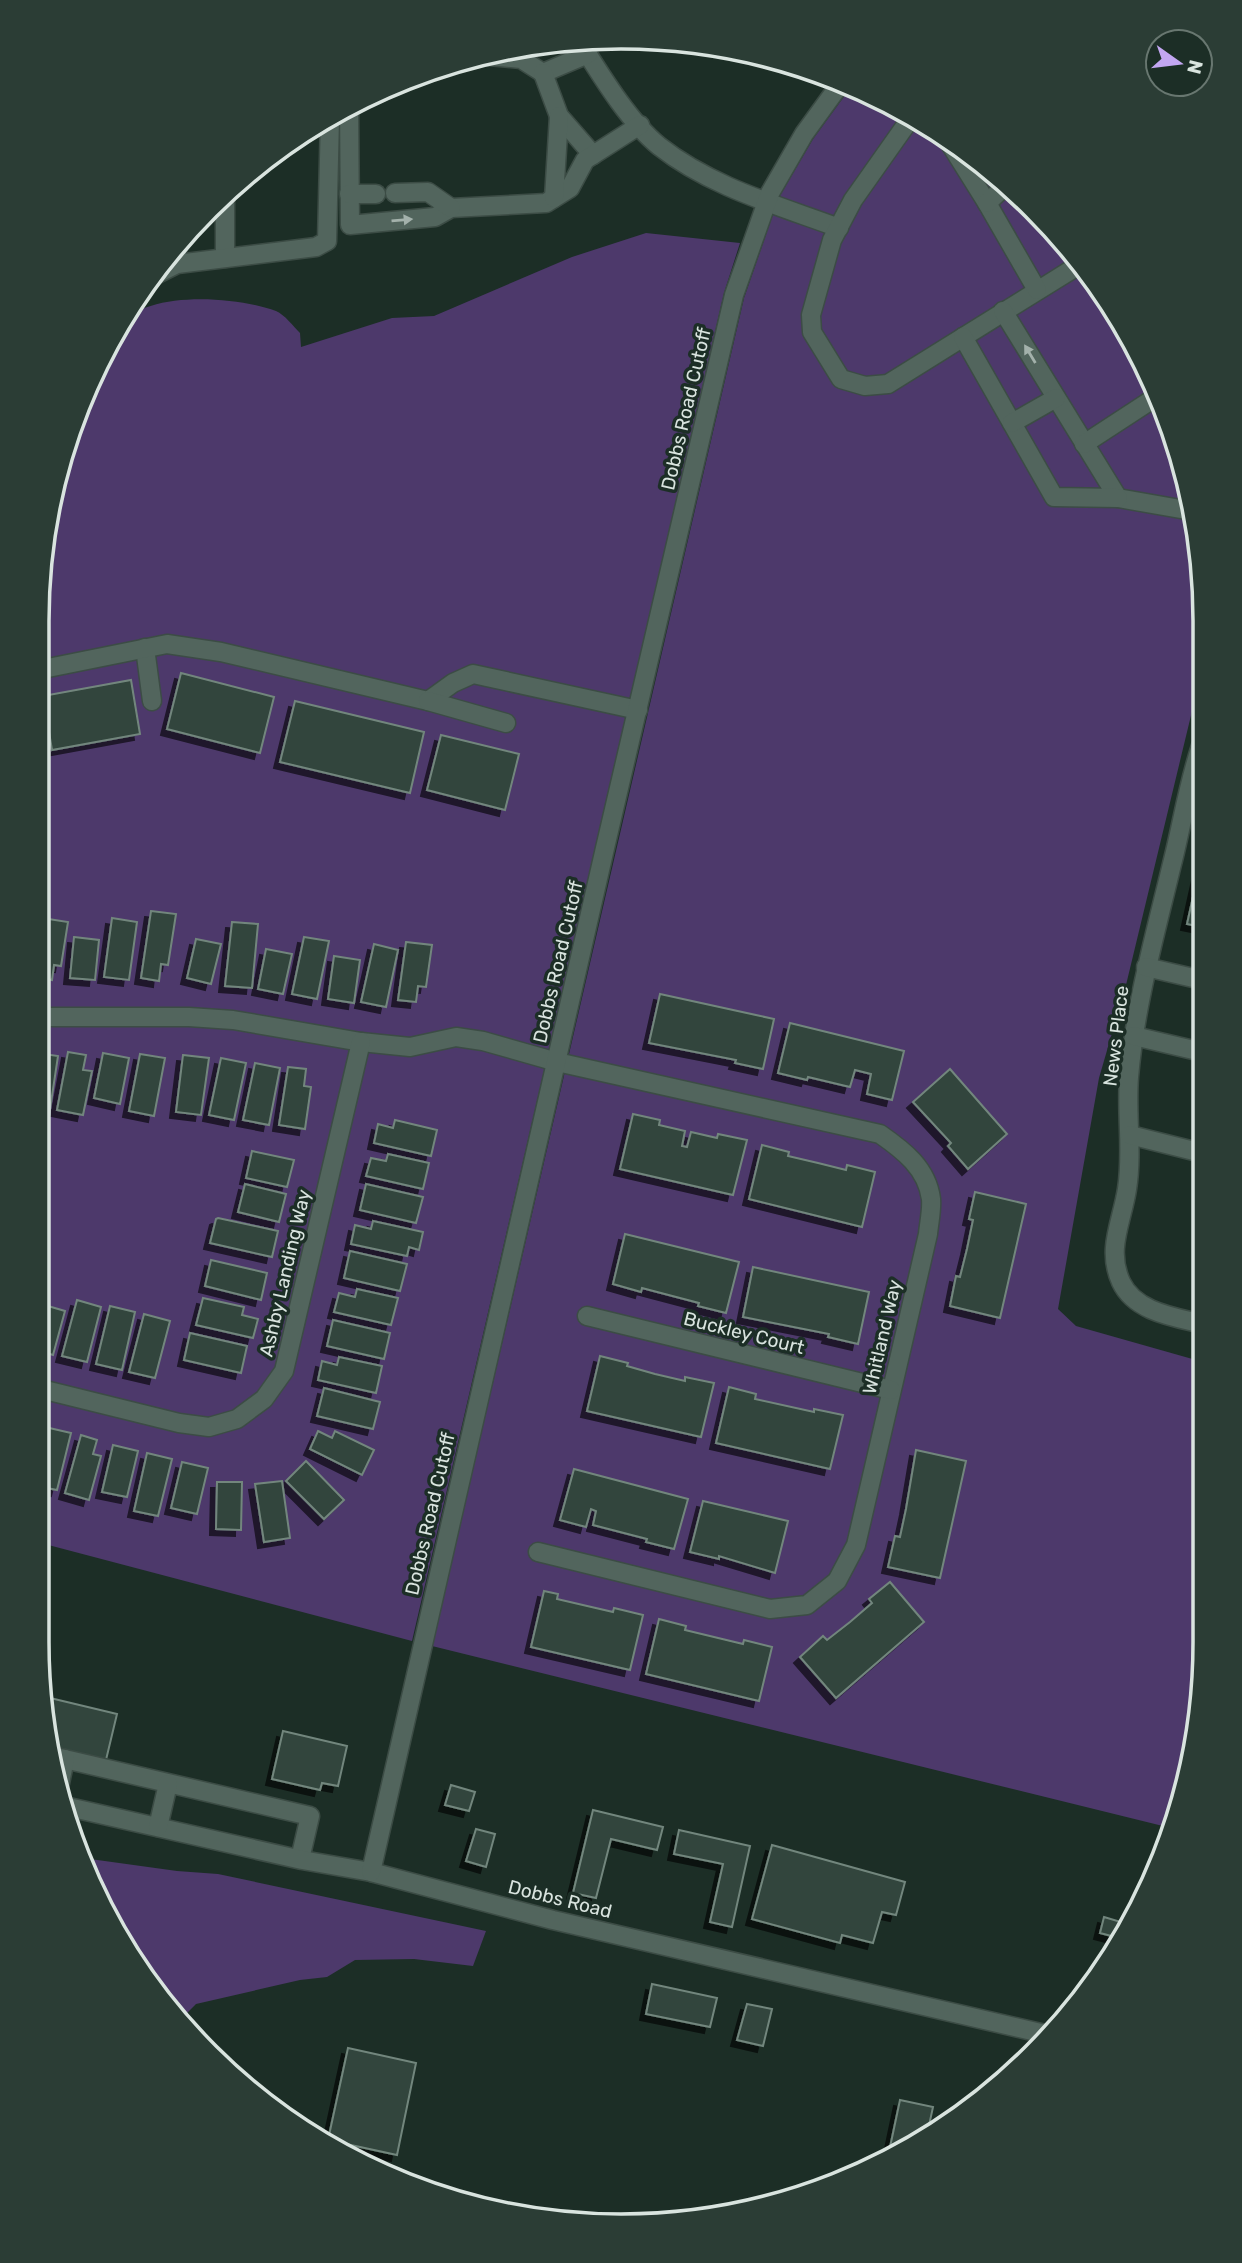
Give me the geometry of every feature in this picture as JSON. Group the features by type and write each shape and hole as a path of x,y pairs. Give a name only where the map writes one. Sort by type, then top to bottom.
{"street":[{"path":"586,50 623,107 657,144 711,180 839,228"},
{"path":"543,73 576,51"},
{"path":"517,59 543,73 559,116 593,155"},
{"name":"Dobbs Road Cutoff","path":"370,1872 734,295 767,201 804,134 835,91"},
{"path":"554,198 559,116"},
{"path":"349,118 350,225 435,217 451,208 546,202 570,188 585,160 640,125"},
{"path":"906,125 853,200 832,240 811,315 812,332 841,379 865,386 888,384 1072,269"},
{"path":"173,266 316,247 327,241 330,129"},
{"path":"967,166 1037,290"},
{"path":"395,193 428,192 451,208"},
{"path":"987,202 999,192"},
{"path":"349,194 376,194"},
{"path":"225,209 225,258"},
{"path":"1003,311 1118,498"},
{"path":"963,337 1055,497 1118,498 1182,509"},
{"path":"1012,423 1056,398"},
{"path":"1084,444 1149,402"},
{"path":"49,668 167,644 221,652 428,701 506,723"},
{"path":"145,648 152,701"},
{"path":"428,701 453,683 473,674 638,710"},
{"name":"News Place","path":"1193,778 1146,967 1134,1036 1129,1080 1127,1189 1114,1238 1116,1270 1122,1285 1133,1297 1146,1307 1193,1321"},
{"path":"1146,967 1193,978"},
{"path":"49,1017 211,1018 361,1042 410,1047 456,1037 483,1041 556,1062"},
{"path":"1134,1036 1193,1050"},
{"name":"Ashby Landing Way","path":"49,1391 179,1423 209,1427 237,1419 264,1399 284,1371 361,1042"},
{"name":"Whitland Way","path":"538,1552 770,1609 807,1605 837,1581 856,1545 928,1234 931,1199 923,1175 908,1153 880,1134 556,1062"},
{"path":"1130,1135 1193,1151"},
{"name":"Buckley Court","path":"587,1316 891,1390"},
{"path":"61,1758 310,1816 300,1859"},
{"path":"158,1827 168,1784"},
{"name":"Dobbs Road","path":"73,1807 300,1859 370,1872 553,1920 1038,2032"}],"shaded area":[{"path":"845,95 874,108 939,145 998,191 1025,217 1051,244 1097,303 1134,368 1163,437 1182,509 1192,584 1193,707 1126,985 1099,1078 1058,1309 1076,1326 1193,1359 1192,1679 1182,1754 1163,1826 432,1646 744,298 779,197 813,139"},
{"path":"646,233 740,243 724,293 412,1641 49,1545 49,621 54,546 68,473 79,437 108,368 141,310 191,299 258,306 276,311 286,318 300,333 301,347 392,318 434,316 572,257"},
{"path":"92,1859 218,1874 486,1931 473,1966 414,1959 355,1960 327,1977 300,1980 196,2004 186,2014 145,1960 108,1895"}],"building":[{"path":"181,673 274,697 260,753 167,729"},
{"path":"131,680 140,734 52,750 49,695"},
{"path":"295,701 424,732 410,793 280,762"},
{"path":"441,735 519,754 505,810 427,790"},
{"path":"1193,897 1193,925 1187,924"},
{"path":"151,911 176,914 168,965 161,964 159,981 141,978"},
{"path":"112,918 137,922 129,980 104,977"},
{"path":"49,919 68,922 61,966 54,965 52,980 49,980"},
{"path":"232,922 258,924 252,988 225,986"},
{"path":"74,937 99,940 95,980 70,978"},
{"path":"304,937 329,941 317,999 292,994"},
{"path":"196,939 221,944 211,984 187,978"},
{"path":"406,942 432,945 426,987 418,986 416,1002 398,1000"},
{"path":"374,944 398,950 386,1007 361,1002"},
{"path":"266,949 292,954 283,994 258,989"},
{"path":"334,956 360,960 354,1003 328,999"},
{"path":"660,994 774,1019 763,1069 735,1063 736,1060 649,1043"},
{"path":"790,1023 904,1051 892,1100 867,1094 871,1074 855,1070 850,1087 778,1073"},
{"path":"68,1052 86,1055 83,1070 92,1071 83,1115 57,1110"},
{"path":"103,1053 129,1058 120,1104 94,1098"},
{"path":"140,1054 165,1058 154,1116 129,1111"},
{"path":"49,1055 58,1056 49,1116"},
{"path":"183,1055 209,1058 201,1115 176,1112"},
{"path":"221,1058 246,1063 234,1120 209,1115"},
{"path":"255,1063 280,1068 269,1125 243,1120"},
{"path":"288,1067 306,1069 304,1086 311,1087 305,1129 279,1125"},
{"path":"950,1069 1007,1134 968,1169 948,1146 951,1143 913,1102"},
{"path":"633,1114 660,1120 659,1125 685,1131 682,1146 687,1147 691,1132 717,1138 718,1134 747,1140 733,1195 620,1169"},
{"path":"395,1120 437,1130 431,1156 374,1143 378,1124 393,1128"},
{"path":"762,1145 789,1152 788,1156 846,1170 847,1165 875,1172 862,1227 749,1199"},
{"path":"252,1151 294,1160 287,1187 246,1178"},
{"path":"388,1154 429,1163 423,1189 366,1176 371,1158 386,1161"},
{"path":"245,1184 286,1194 279,1222 238,1212"},
{"path":"366,1184 423,1197 416,1223 360,1210"},
{"path":"975,1192 1026,1204 1000,1318 950,1306 956,1276 960,1277 967,1249 973,1220 969,1219"},
{"path":"218,1218 278,1231 272,1257 210,1243"},
{"path":"373,1221 423,1232 419,1250 409,1247 407,1256 351,1244 355,1225 371,1229"},
{"path":"625,1234 739,1262 726,1313 642,1288 641,1292 613,1284"},
{"path":"350,1251 407,1264 400,1291 344,1278"},
{"path":"211,1260 267,1273 261,1300 205,1286"},
{"path":"753,1267 869,1292 858,1344 828,1337 829,1334 743,1317"},
{"path":"357,1289 398,1298 391,1325 334,1312 339,1293 355,1297"},
{"path":"203,1298 244,1307 242,1315 258,1319 253,1338 196,1325"},
{"path":"77,1300 101,1307 87,1362 62,1356"},
{"path":"49,1306 65,1311 53,1355 49,1354"},
{"path":"110,1306 135,1312 122,1370 96,1364"},
{"path":"144,1314 170,1321 155,1378 129,1372"},
{"path":"333,1320 390,1333 384,1359 327,1346"},
{"path":"190,1333 247,1346 241,1373 184,1360"},
{"path":"600,1356 655,1374 685,1381 685,1377 714,1383 701,1437 587,1411"},
{"path":"339,1357 382,1366 376,1393 318,1380 322,1361 337,1365"},
{"path":"729,1387 756,1394 755,1399 814,1412 814,1409 843,1415 830,1469 716,1443"},
{"path":"324,1388 380,1402 373,1429 317,1416"},
{"path":"49,1428 71,1433 57,1490 49,1488"},
{"path":"318,1431 332,1438 335,1431 374,1450 362,1475 310,1449"},
{"path":"81,1435 97,1440 93,1454 101,1456 89,1500 65,1493"},
{"path":"113,1445 138,1451 127,1497 102,1492"},
{"path":"916,1450 966,1461 940,1578 888,1567 895,1536 900,1537"},
{"path":"147,1453 172,1459 158,1516 134,1511"},
{"path":"306,1461 344,1500 324,1519 286,1481"},
{"path":"182,1462 208,1468 197,1514 171,1508"},
{"path":"574,1469 688,1499 674,1549 593,1525 596,1511 591,1509 586,1527 560,1520"},
{"path":"282,1481 290,1538 264,1542 255,1484"},
{"path":"217,1482 242,1482 241,1530 216,1529"},
{"path":"703,1501 788,1521 775,1573 719,1556 719,1559 690,1552"},
{"path":"890,1582 924,1622 836,1698 800,1657 823,1636 827,1640 850,1622 872,1603 869,1599"},
{"path":"544,1591 558,1594 557,1599 613,1612 614,1608 643,1615 630,1670 531,1647"},
{"path":"659,1619 686,1626 685,1630 743,1644 744,1640 772,1647 759,1701 646,1674"},
{"path":"52,1698 117,1714 105,1764 60,1752"},
{"path":"283,1731 347,1746 338,1786 322,1783 320,1790 272,1779"},
{"path":"451,1785 475,1792 469,1811 445,1805"},
{"path":"593,1810 663,1827 657,1850 611,1839 596,1898 573,1893"},
{"path":"476,1829 495,1834 486,1867 466,1861"},
{"path":"679,1830 750,1846 732,1927 710,1922 723,1864 674,1854"},
{"path":"772,1845 905,1882 896,1915 882,1912 873,1943 842,1935 840,1943 752,1919"},
{"path":"1104,1917 1119,1922 1111,1936 1100,1933"},
{"path":"652,1984 717,1998 710,2027 646,2014"},
{"path":"747,2004 772,2009 763,2046 737,2040"},
{"path":"348,2048 416,2063 397,2155 349,2145 329,2134"},
{"path":"900,2100 933,2107 929,2124 890,2146"}]}
